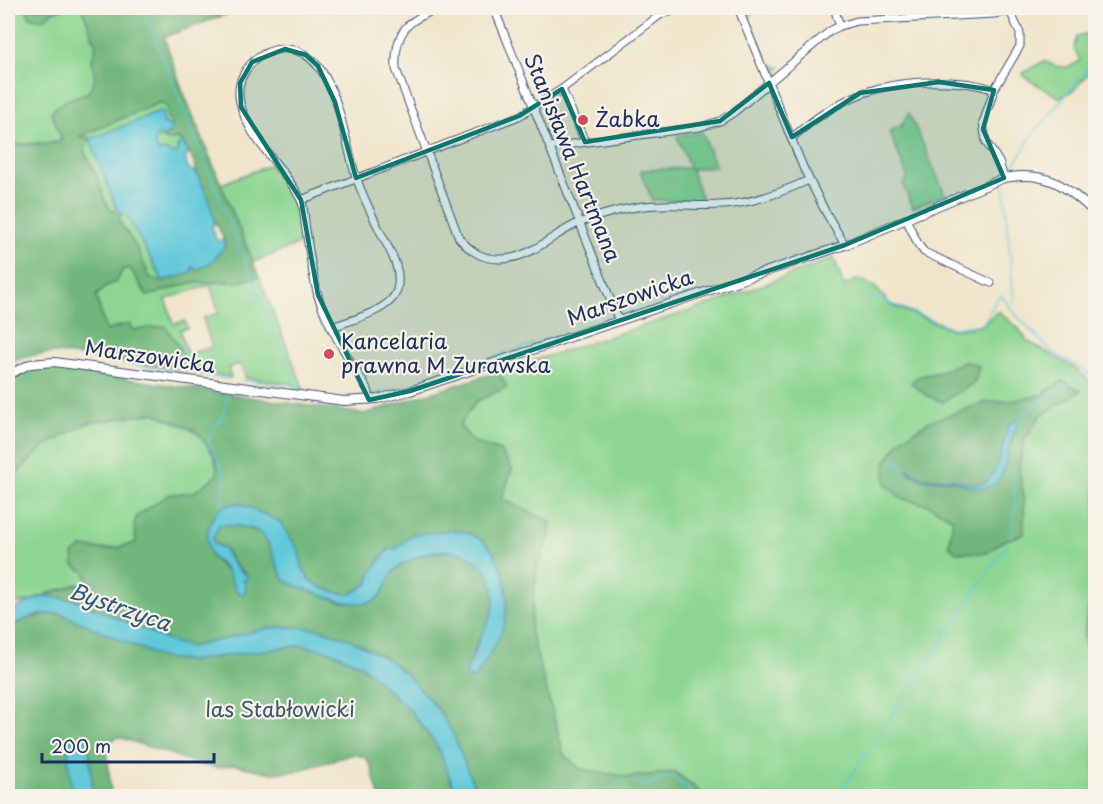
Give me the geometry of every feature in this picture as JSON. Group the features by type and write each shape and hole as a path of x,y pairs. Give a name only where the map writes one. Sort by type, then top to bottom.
{"street":[{"path":"441,8 413,21 403,30 395,51 396,69 459,238 470,251 485,258 502,259 519,256 581,222 610,212 637,207 739,204 771,195 809,180"},
{"name":"Stanisława Hartmana","path":"494,8 619,321"},
{"path":"301,200 519,116 562,89 660,15 679,8"},
{"path":"738,8 809,180 845,245"},
{"path":"834,8 840,26"},
{"path":"550,147 706,125 720,121 840,26 857,21 994,14 1009,9 1020,33 1020,46 994,90 984,117 983,129 986,142 999,162 1004,178"},
{"path":"332,327 385,307 397,291 398,279 391,250 379,230 356,178 335,102 318,66 306,55 297,51 285,49 269,52 252,62 244,72 239,88 240,103 257,138 301,200 318,295 332,327 369,392 369,400"},
{"path":"792,138 829,109 860,93 882,87 939,82 961,83 994,90"},
{"path":"562,89 585,142"},
{"name":"Marszowicka","path":"8,375 30,364 54,362 344,401 369,400 410,391 845,245 1004,178 1028,175 1051,180 1070,191 1095,213"},
{"path":"906,219 924,252 991,283"}],"highlighted area":[{"path":"285,49 306,55 318,66 335,102 356,178 519,116 562,89 585,142 720,121 769,83 792,137 860,93 939,82 994,90 983,129 1004,178 845,245 410,391 369,400 318,295 301,200 241,107 240,83 252,62"}],"green space":[{"path":"8,8 28,8 27,12 50,13 63,8 82,8 96,45 92,61 110,87 71,98 51,112 62,139 57,142 8,145"},
{"path":"28,8 63,8 50,13 44,20 29,17"},
{"path":"82,8 244,8 164,37 182,89 259,277 239,282 191,283 147,296 130,268 122,270 117,282 107,285 96,296 106,331 129,324 133,330 165,326 179,346 189,370 56,353 32,355 8,363 8,145 51,144 62,140 51,112 68,100 88,93 95,78 92,61 96,45","holes":["161,102 167,107 167,118 172,124 171,132 161,138 166,141 178,139 189,152 225,245 191,269 163,281 150,278 137,248 119,221 121,215 110,209 105,201 98,178 85,153 85,146 90,139 87,136 81,138 80,136"]},
{"path":"756,8 757,10 748,17 770,67 775,65 777,68 781,67 773,74 768,69 746,17 748,9"},
{"path":"1091,33 1095,35 1095,66 1074,90 1060,98 1024,77 1023,73 1044,61 1062,67 1076,63 1080,60 1074,48 1077,36"},
{"path":"161,102 167,107 172,127 163,122 162,111 91,139 116,208 127,216 163,281 150,278 137,248 119,221 121,215 110,209 105,201 98,178 85,153 84,137 80,136"},
{"path":"909,113 945,194 913,208 903,184 908,178 889,131 900,127"},
{"path":"702,132 715,166 691,169 703,202 652,200 640,170 690,168 677,136"},
{"path":"160,135 182,141 177,148 179,152 173,154 164,150 159,152 155,146 155,137"},
{"path":"270,165 295,202 301,243 253,262 221,184"},
{"path":"834,258 844,286 859,279 875,287 891,305 953,330 981,326 998,311 1019,329 1027,341 1075,368 1095,385 1096,587 1083,636 1089,657 1095,664 1095,796 704,795 675,772 629,777 580,769 564,755 530,630 537,567 550,535 502,499 512,469 501,451 474,442 459,425 477,401 506,387 498,372 717,302","holes":["1062,381 1080,391 1041,415 1025,438 1019,467 1024,499 1024,534 1003,541 986,553 949,545 953,519 929,505 901,498 1016,400 1041,395"]},
{"path":"130,268 148,296 191,283 239,282 259,277 304,390 295,389 293,384 246,378 240,364 228,368 231,377 189,370 179,346 147,329 133,330 121,325 106,331 96,296 120,275 122,270","holes":["210,285 219,313 203,318 212,347 187,354 180,330 187,328 185,321 173,324 166,299"]},
{"path":"965,361 979,366 975,382 943,402 927,396 911,383 917,377 939,372"},
{"path":"53,368 364,414 498,372 507,387 477,401 459,425 474,442 501,451 512,469 502,499 550,522 550,535 537,567 530,630 564,755 580,769 629,777 675,772 704,795 728,796 478,796 453,734 437,708 406,674 387,659 351,640 320,629 268,628 191,647 172,642 76,600 44,596 77,584 91,587 85,573 74,565 73,554 82,547 110,549 136,542 134,523 137,516 168,495 194,492 217,475 216,458 197,431 154,413 88,423 44,446 8,482 8,382 28,370","holes":["239,503 279,521 298,549 308,579 338,593 351,594 368,584 372,571 388,549 396,549 412,534 444,531 502,572 497,640 466,671 490,617 494,602 492,583 485,569 475,559 461,553 430,553 414,559 393,572 382,594 358,603 341,602 285,581 269,545 259,532 238,526 219,525 213,539 214,544 224,548 237,567 244,572 243,580 236,591 229,574 210,556 211,521 220,511"]},
{"path":"1062,381 1081,391 1041,415 1025,438 1019,467 1024,499 1024,534 1003,541 986,553 957,552 949,546 953,519 929,505 901,498 885,484 885,462 902,439 928,422 987,402 1041,395"},
{"path":"154,413 188,428 205,441 215,461 217,475 194,492 168,495 137,516 134,523 137,542 110,549 82,547 74,565 85,573 92,586 57,590 30,601 8,605 8,482 44,446 88,423"},
{"path":"1095,587 1095,664 1086,646 1085,627"},
{"name":"las Stabłowicki","path":"59,613 123,639 190,661 301,645 330,651 363,666 410,710 438,747 457,796 379,796 371,767 366,758 354,754 296,771 272,773 234,765 218,768 202,765 119,737 112,740 107,747 111,796 93,796 90,755 86,737 68,740 72,796 8,796 8,629 32,618"}],"water":[{"path":"162,111 163,122 172,127 171,132 161,138 160,135 156,137 155,146 159,152 164,150 173,154 178,152 177,148 182,141 189,154 186,157 187,165 193,172 195,170 208,197 215,222 212,226 216,239 219,242 224,238 225,245 213,261 197,270 192,267 191,273 163,281 127,216 116,208 90,139"},
{"path":"1018,420 1002,473 994,484 976,488 949,480 925,480 910,473 906,468 923,478 953,479 970,484 983,484 997,466 1009,424"},
{"path":"239,503 279,521 298,549 308,579 338,593 351,594 368,584 372,571 389,549 396,549 412,534 459,531 473,535 485,543 501,567 507,596 506,610 499,638 475,678 469,679 466,671 490,618 494,603 490,578 475,560 454,551 422,555 395,570 378,598 364,603 353,603 285,581 269,545 259,532 250,528 219,525 213,539 214,544 224,549 231,562 239,571 247,575 247,579 243,580 246,586 245,593 240,594 224,567 214,560 207,541 209,526 216,513 223,507"},
{"path":"44,596 76,600 172,642 191,647 269,628 320,629 351,640 387,659 406,674 437,708 453,734 478,796 457,796 438,747 410,710 361,665 330,651 301,645 190,661 162,658 59,613 37,615 8,629 8,613"},
{"path":"86,737 90,755 93,796 72,796 68,740"}],"waterway":[{"path":"142,8 154,37"},
{"path":"156,42 297,388"},
{"path":"1013,167 1030,138 1096,56"},
{"path":"1004,185 1014,302"},
{"path":"869,295 953,328 983,324 998,297 1002,296 1015,314 1052,352 1090,373 1040,402 1016,424"},
{"path":"572,331 588,326"},
{"path":"489,359 566,333"},
{"path":"87,358 230,379"},
{"path":"412,385 484,360"},
{"path":"242,380 287,386"},
{"path":"377,393 406,387"},
{"path":"223,507 224,472 208,442 213,429 222,419 229,392"},
{"path":"892,460 907,468"},
{"path":"1011,473 1015,505 1011,537"},
{"path":"873,743 1006,545"},
{"path":"837,796 870,748"},
{"path":"631,780 637,784 647,785 673,776 695,796"}],"place":[{"name":"Żabka","path":"583,120"},
{"name":"Kancelaria prawna M.Zurawska","path":"329,354"}],"water label":[{"name":"Bystrzyca","path":"120,607"}]}
